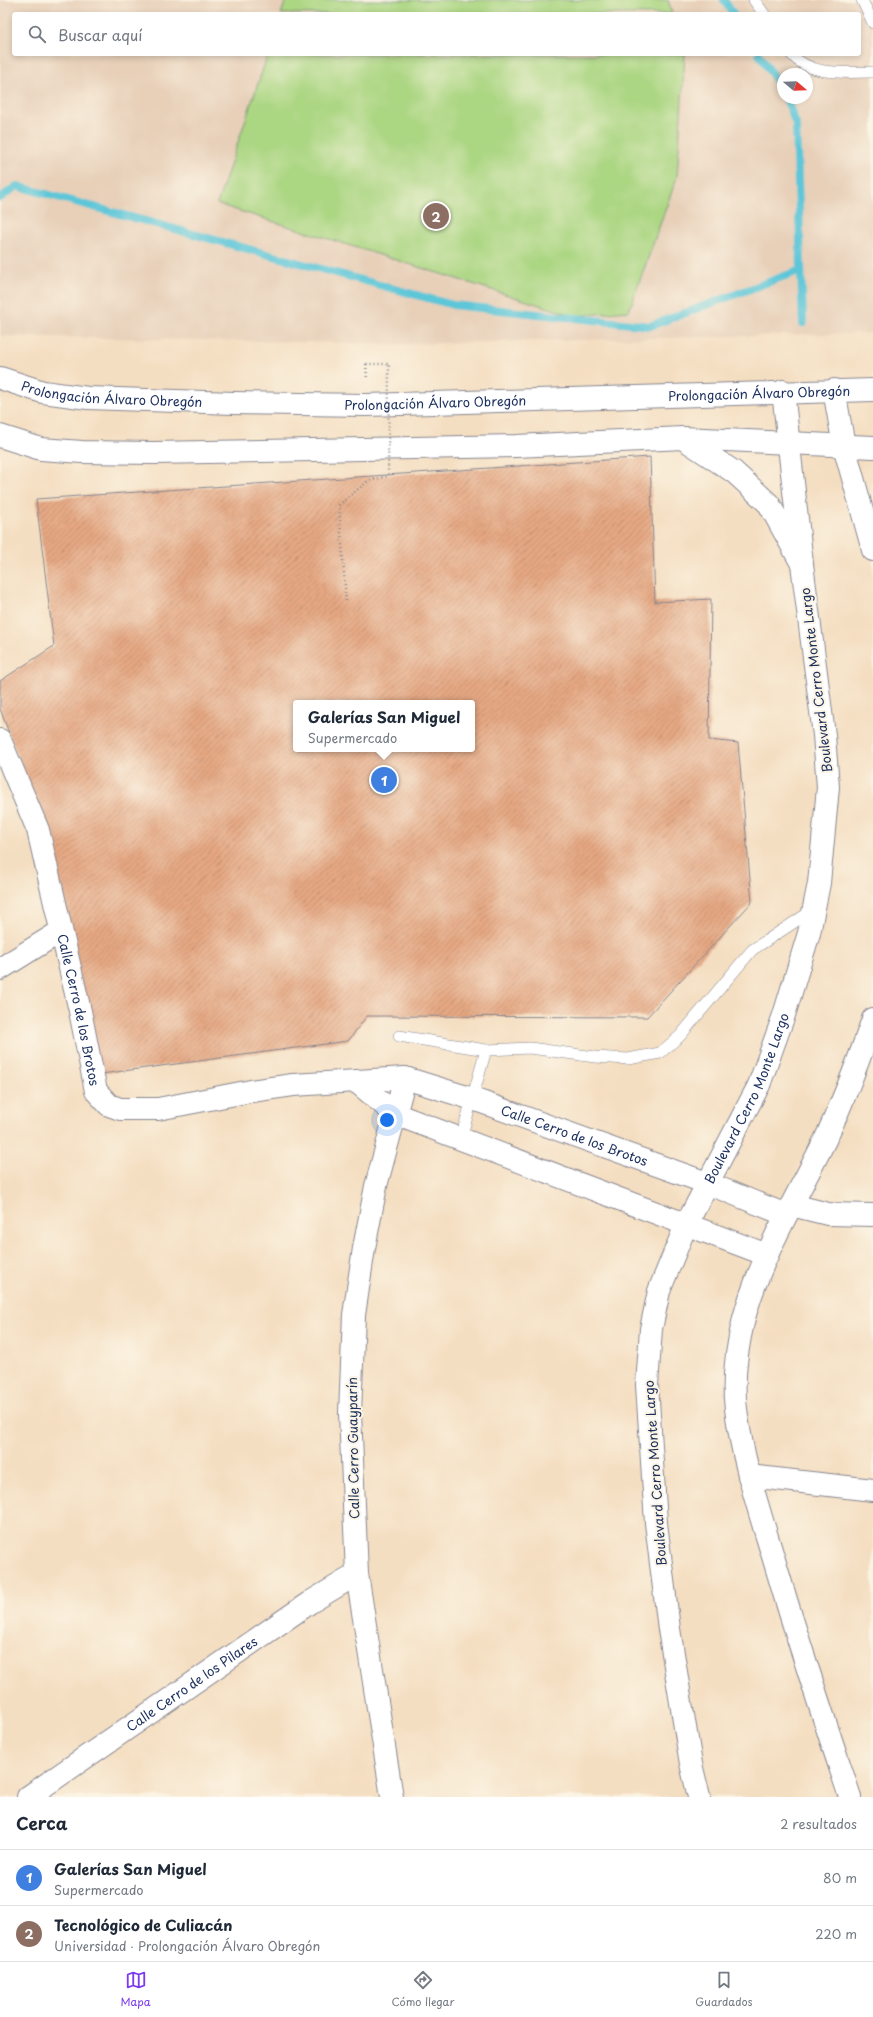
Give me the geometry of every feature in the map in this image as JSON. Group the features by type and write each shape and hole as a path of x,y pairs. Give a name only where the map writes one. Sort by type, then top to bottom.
{"street":[{"name":"Prolongación Álvaro Obregón","path":"0,378 43,392 88,398 234,403 367,405 783,391 873,390"},
{"path":"834,390 844,446 873,550"},
{"name":"Boulevard Cerro Monte Largo","path":"699,1797 691,1764 669,1629 656,1523 647,1385 651,1329 659,1291 686,1225 759,1085 784,1015 809,933 819,883 828,787 824,735 802,564 783,391"},
{"path":"0,436 41,449 82,452 154,453 516,446 683,438 873,447"},
{"path":"683,438 734,472 769,504 802,564"},
{"name":"Calle Cerro de los Brotos","path":"0,740 38,830 62,931 96,1091 109,1105 120,1109 158,1109 293,1085 405,1078 473,1099 707,1183 789,1210 828,1214 873,1215"},
{"path":"0,969 62,931"},
{"path":"850,1797 803,1657 749,1476 736,1408 736,1372 744,1318 768,1255 856,1071 873,1019"},
{"name":"Calle Cerro Guayparín","path":"392,1797 357,1574 350,1413 354,1315 367,1232 376,1186 405,1078"},
{"path":"357,1082 395,1114 768,1255"},
{"path":"749,1476 873,1490"},
{"name":"Calle Cerro de los Pilares","path":"28,1797 309,1603 357,1574"}],"lane":[{"path":"754,0 763,12"},
{"path":"862,0 873,23"},
{"path":"793,56 804,66 814,69 846,72 873,72"},
{"path":"399,1036 486,1050 530,1048 594,1057 628,1059 660,1052 680,1036 752,950 814,910"},
{"path":"461,1138 486,1050"}],"path":[{"path":"346,601 339,505 368,481 388,476 389,364 366,364"}],"shaded area":[{"path":"0,0 873,0 873,333 402,344 0,336"}],"green space":[{"path":"286,0 668,0 671,12 282,12"},
{"path":"267,56 685,56 677,177 629,311 575,316 217,204"}],"building":[{"path":"650,457 655,602 711,599 709,740 738,743 752,902 647,1017 367,1016 348,1041 101,1074 41,817 0,709 0,681 54,646 36,499"}],"waterway":[{"path":"724,0 732,12"},
{"path":"760,56 777,82"},
{"path":"788,104 796,124 803,323"},
{"path":"0,198 17,186 453,305 650,326 801,270"}],"place":[{"name":"Tecnológico de Culiacán","path":"436,216"},
{"name":"Galerías San Miguel","path":"384,780"}]}
